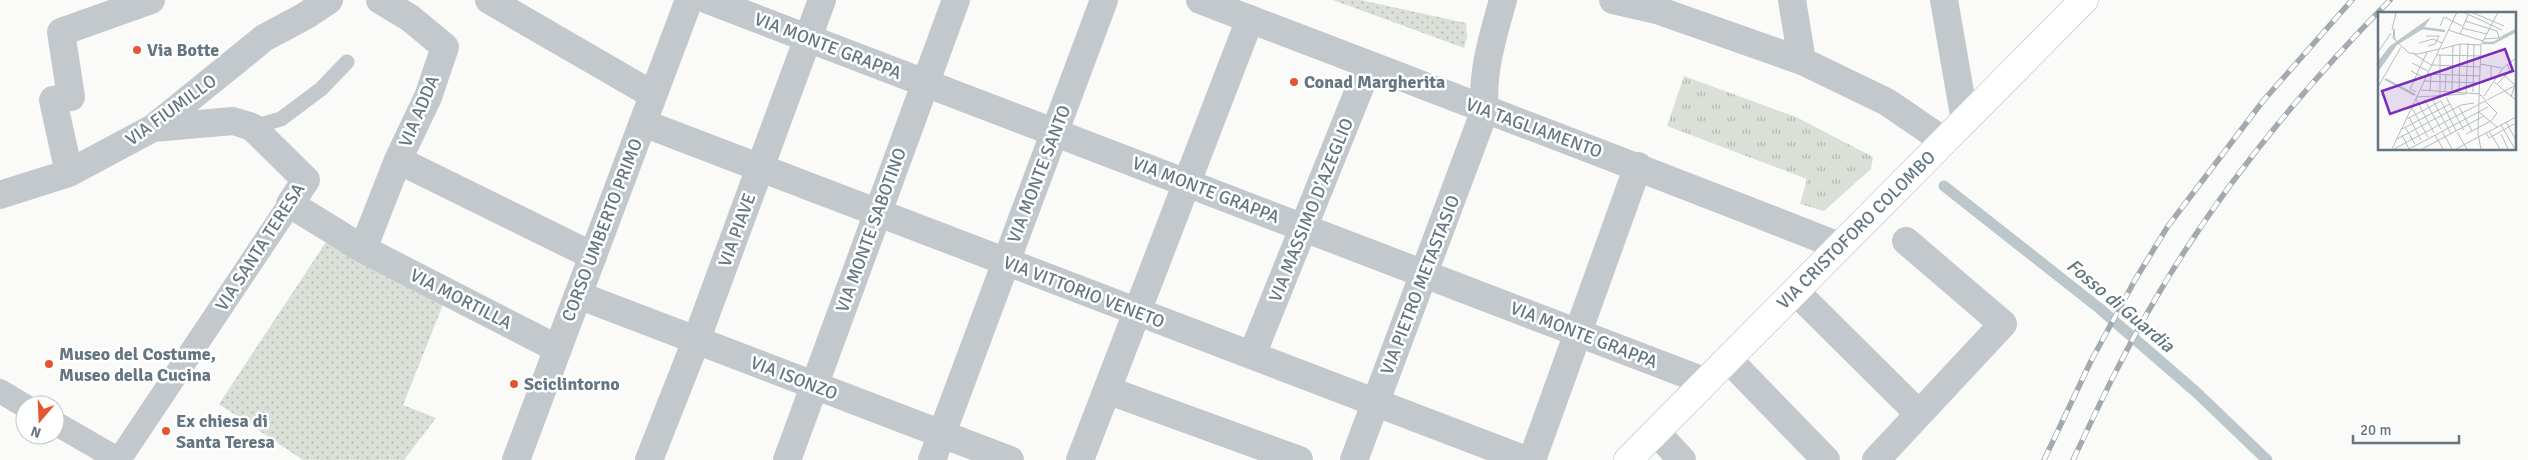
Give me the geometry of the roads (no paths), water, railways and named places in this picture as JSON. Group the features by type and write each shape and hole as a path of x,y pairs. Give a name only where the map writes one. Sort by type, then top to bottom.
{"main road":[{"name":"VIA CRISTOFORO COLOMBO","path":"1628,460 1704,381 2084,0"}],"street":[{"path":"69,173 53,100 70,97 61,32 151,0"},
{"name":"VIA FIUMILLO","path":"0,194 69,173 153,128 264,38 306,16 329,0"},
{"name":"VIA ADDA","path":"363,249 398,160 428,97 445,46 410,18 380,0"},
{"path":"489,0 653,95"},
{"name":"CORSO UMBERTO PRIMO","path":"516,460 689,0"},
{"name":"VIA MONTE GRAPPA","path":"708,0 1704,381"},
{"name":"VIA PIAVE","path":"649,460 696,340 822,0"},
{"name":"VIA MONTE SABOTINO","path":"787,460 956,0"},
{"name":"VIA MONTE SANTO","path":"932,460 1104,0"},
{"name":"VIA TAGLIAMENTO","path":"1200,0 1486,110 1638,166 1839,246"},
{"path":"1486,110 1483,92 1489,48 1502,0"},
{"path":"1613,0 1656,5 1802,61 1887,102 1944,141"},
{"path":"1792,0 1802,61"},
{"path":"1944,0 1965,121"},
{"path":"1080,460 1250,19"},
{"name":"VIA MASSIMO D'AZEGLIO","path":"1252,355 1369,65"},
{"name":"VIA PIETRO METASTASIO","path":"1354,460 1486,110"},
{"name":"VIA SANTA TERESA","path":"119,460 306,180 252,128 233,121 153,128"},
{"name":"VIA VITTORIO VENETO","path":"643,123 1526,460"},
{"path":"398,160 593,256"},
{"path":"1532,460 1638,166"},
{"name":"VIA MORTILLA","path":"290,204 363,249 558,349"},
{"path":"1876,460 2003,324 1906,241"},
{"path":"1794,291 1919,414"},
{"name":"VIA ISONZO","path":"578,295 1010,460"},
{"path":"1728,359 1826,460"},
{"path":"1107,390 1299,460"},
{"path":"0,391 15,400"},
{"path":"65,429 119,460"},
{"path":"1656,432 1682,460"}],"lane":[{"path":"252,128 281,119 321,89 347,62"}],"waterway":[{"name":"Fosso di Guardia","path":"1944,186 2099,308 2196,392 2267,460"}],"railway":[{"path":"2044,460 2091,361 2135,280 2168,226 2263,101 2352,0"},
{"path":"2378,12 2390,0"},
{"path":"2073,460 2103,398 2156,298 2207,218 2235,179 2294,105 2378,12"}],"place":[{"name":"Via Botte","path":"137,50"},
{"name":"Conad Margherita","path":"1294,82"},
{"name":"Museo del Costume, Museo della Cucina","path":"49,364"},
{"name":"Sciclintorno","path":"514,384"},
{"name":"Ex chiesa di Santa Teresa","path":"166,431"}]}
